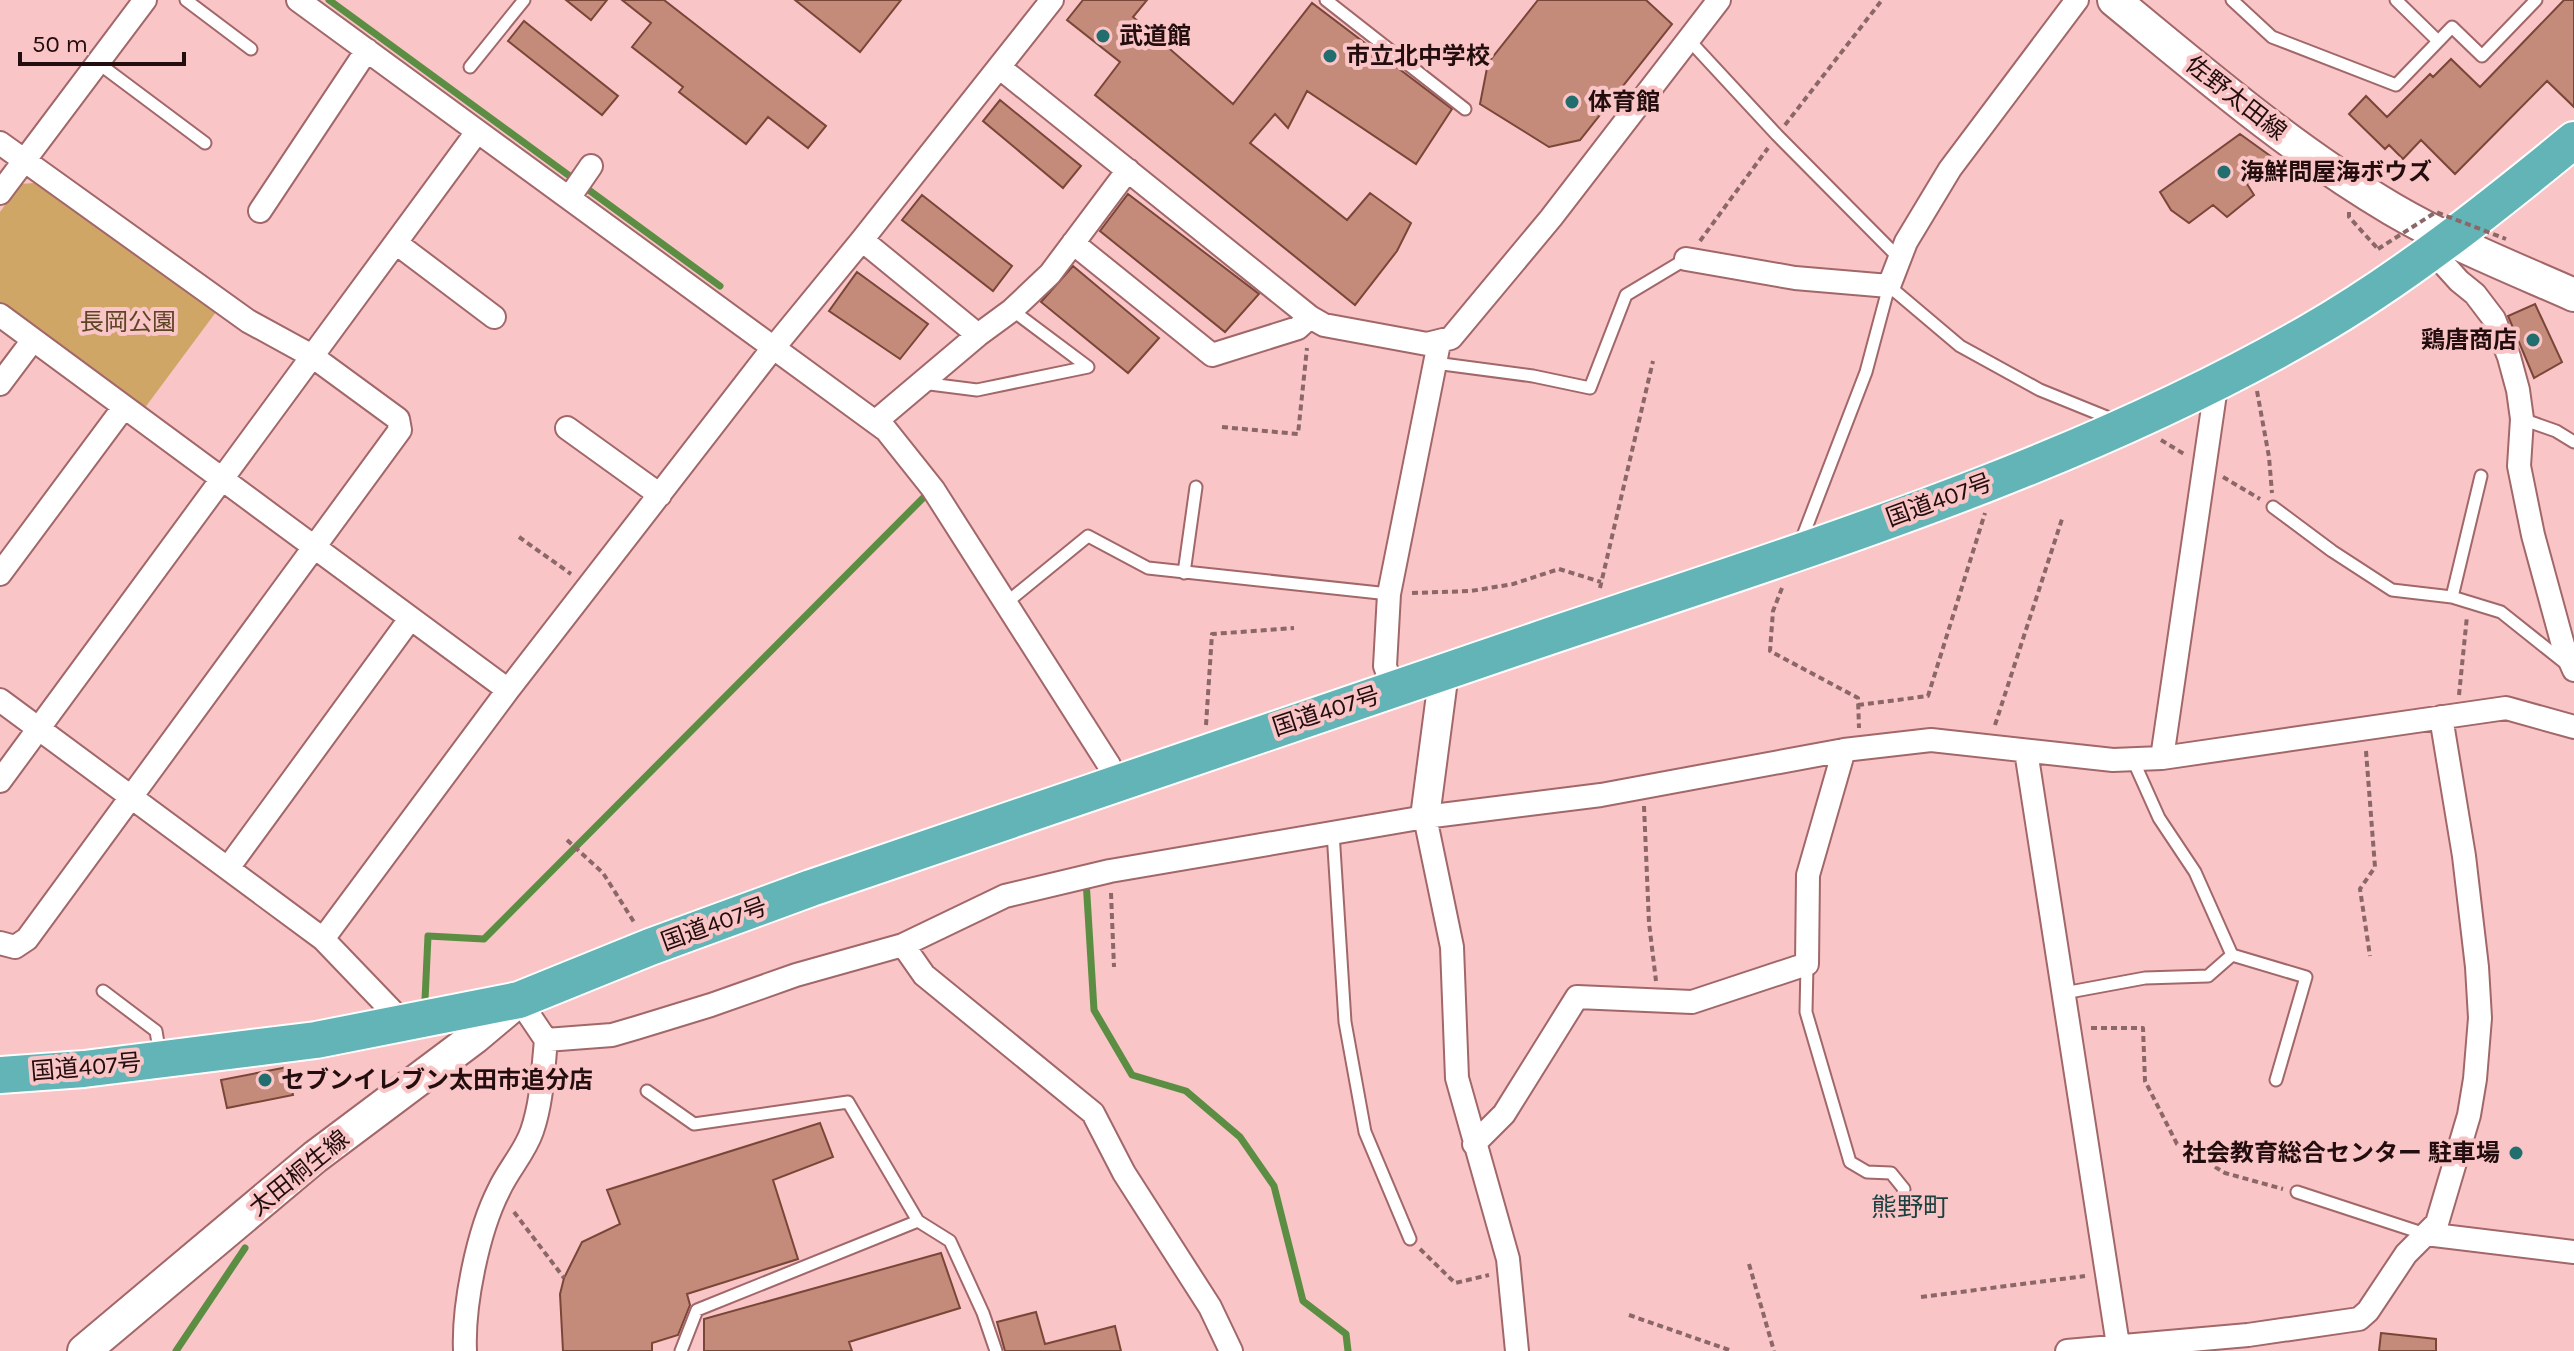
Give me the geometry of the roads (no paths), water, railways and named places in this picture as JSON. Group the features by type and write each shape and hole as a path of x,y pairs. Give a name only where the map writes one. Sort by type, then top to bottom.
{"highway":[{"name":"国道407号","path":"0,1075 84,1069 316,1040 519,1000 650,947 811,888 1797,552 1996,479 2126,425 2251,363 2341,313 2494,205 2574,140"}],"main road":[{"name":"佐野太田線","path":"2114,0 2248,109 2439,244 2574,295"},
{"name":"太田桐生線","path":"84,1351 315,1157 475,1037 519,1000"}],"street":[{"path":"0,193 145,0"},
{"path":"298,0 886,430 933,489 1109,765 1117,784"},
{"path":"323,939 508,690 774,347 1052,0"},
{"path":"1393,689 1385,666 1389,594 1437,353 1551,218 1719,0"},
{"path":"1686,259 1795,278 1889,286 1906,242 1950,169 2077,0"},
{"path":"260,211 367,50"},
{"path":"999,67 1310,317 1324,325 1427,344 1437,353"},
{"path":"0,781 477,132"},
{"path":"0,143 248,321 312,356 398,419 400,430 27,939 15,947 0,943"},
{"path":"569,198 591,166"},
{"path":"875,422 1012,310 1050,274 1128,170"},
{"path":"862,240 978,335"},
{"path":"396,243 494,317"},
{"path":"1073,243 1212,355 1298,328 1310,317"},
{"path":"2439,244 2459,281 2475,294 2494,319 2512,368 2522,419 2519,466 2533,535 2569,639 2573,670"},
{"path":"0,315 508,690"},
{"path":"0,384 33,340"},
{"path":"2162,758 2217,380"},
{"path":"0,574 124,407"},
{"path":"567,428 660,495"},
{"path":"228,868 410,619"},
{"path":"1444,672 1425,817 1452,947 1457,1078 1505,1247 1517,1351"},
{"path":"0,700 323,939 395,1014 397,1025"},
{"path":"546,1040 612,1035 796,975 903,945 1005,896 1110,871 1425,817 1643,788 1852,749 1931,740 2133,760 2506,708 2574,727"},
{"path":"2067,1351 2248,1335 2359,1319 2368,1311 2406,1254 2437,1223 2469,1115 2480,1018 2449,716"},
{"path":"1474,1144 1504,1114 1577,997 1692,1002 1807,964 1808,875 1852,749"},
{"path":"2026,751 2121,1347"},
{"path":"903,945 924,975 1093,1113 1124,1173 1210,1307 1231,1351"},
{"path":"465,1351 468,1296 485,1227 498,1191 532,1133 542,1085 546,1040 519,1000"},
{"path":"2426,1234 2574,1252"}],"lane":[{"path":"186,0 251,49"},
{"path":"470,67 524,0"},
{"path":"1326,0 1465,109"},
{"path":"2232,0 2272,37 2396,85 2452,27 2482,56 2536,0"},
{"path":"2396,0 2438,41"},
{"path":"1689,40 1777,135 1901,259"},
{"path":"98,63 205,143"},
{"path":"1437,353 1590,388 1626,295 1686,259"},
{"path":"1797,552 1866,372 1889,286 1960,346 2040,390 2126,425"},
{"path":"921,383 977,390 1088,367 1012,310"},
{"path":"2522,419 2556,431 2574,442"},
{"path":"2452,597 2481,476"},
{"path":"1184,573 1196,487"},
{"path":"2273,507 2392,590 2452,597 2501,612 2573,670"},
{"path":"1006,603 1088,536 1148,568 1389,594"},
{"path":"2133,760 2159,818 2195,872 2232,955 2306,977 2276,1080"},
{"path":"1333,832 1345,1022 1365,1132 1410,1239"},
{"path":"2064,993 2145,978 2208,976 2232,955"},
{"path":"1807,964 1806,1012 1850,1162 1867,1172 1891,1173 1904,1189 1900,1211"},
{"path":"103,991 156,1031 161,1060"},
{"path":"647,1091 694,1124 848,1102 918,1221 950,1241 983,1313 996,1351"},
{"path":"2297,1192 2426,1234"},
{"path":"681,1351 697,1310 918,1221"}],"waterway":[{"path":"329,0 720,286"},
{"path":"425,1000 428,936 484,939 931,490"},
{"path":"1086,880 1094,1010 1132,1075 1186,1091 1240,1137 1274,1186 1303,1301 1346,1334 1348,1351"},
{"path":"176,1351 245,1248"}],"place":[{"name":"武道館","path":"1103,36"},
{"name":"市立北中学校","path":"1330,56"},
{"name":"体育館","path":"1572,102"},
{"name":"海鮮問屋海ボウズ","path":"2224,172"},
{"name":"鶏唐商店","path":"2533,340"},
{"name":"セブンイレブン太田市追分店","path":"265,1080"},
{"name":"社会教育総合センター 駐車場","path":"2516,1153"}],"district":[{"name":"熊野町","path":"1910,1207"}],"park label":[{"name":"長岡公園","path":"128,322"}]}
